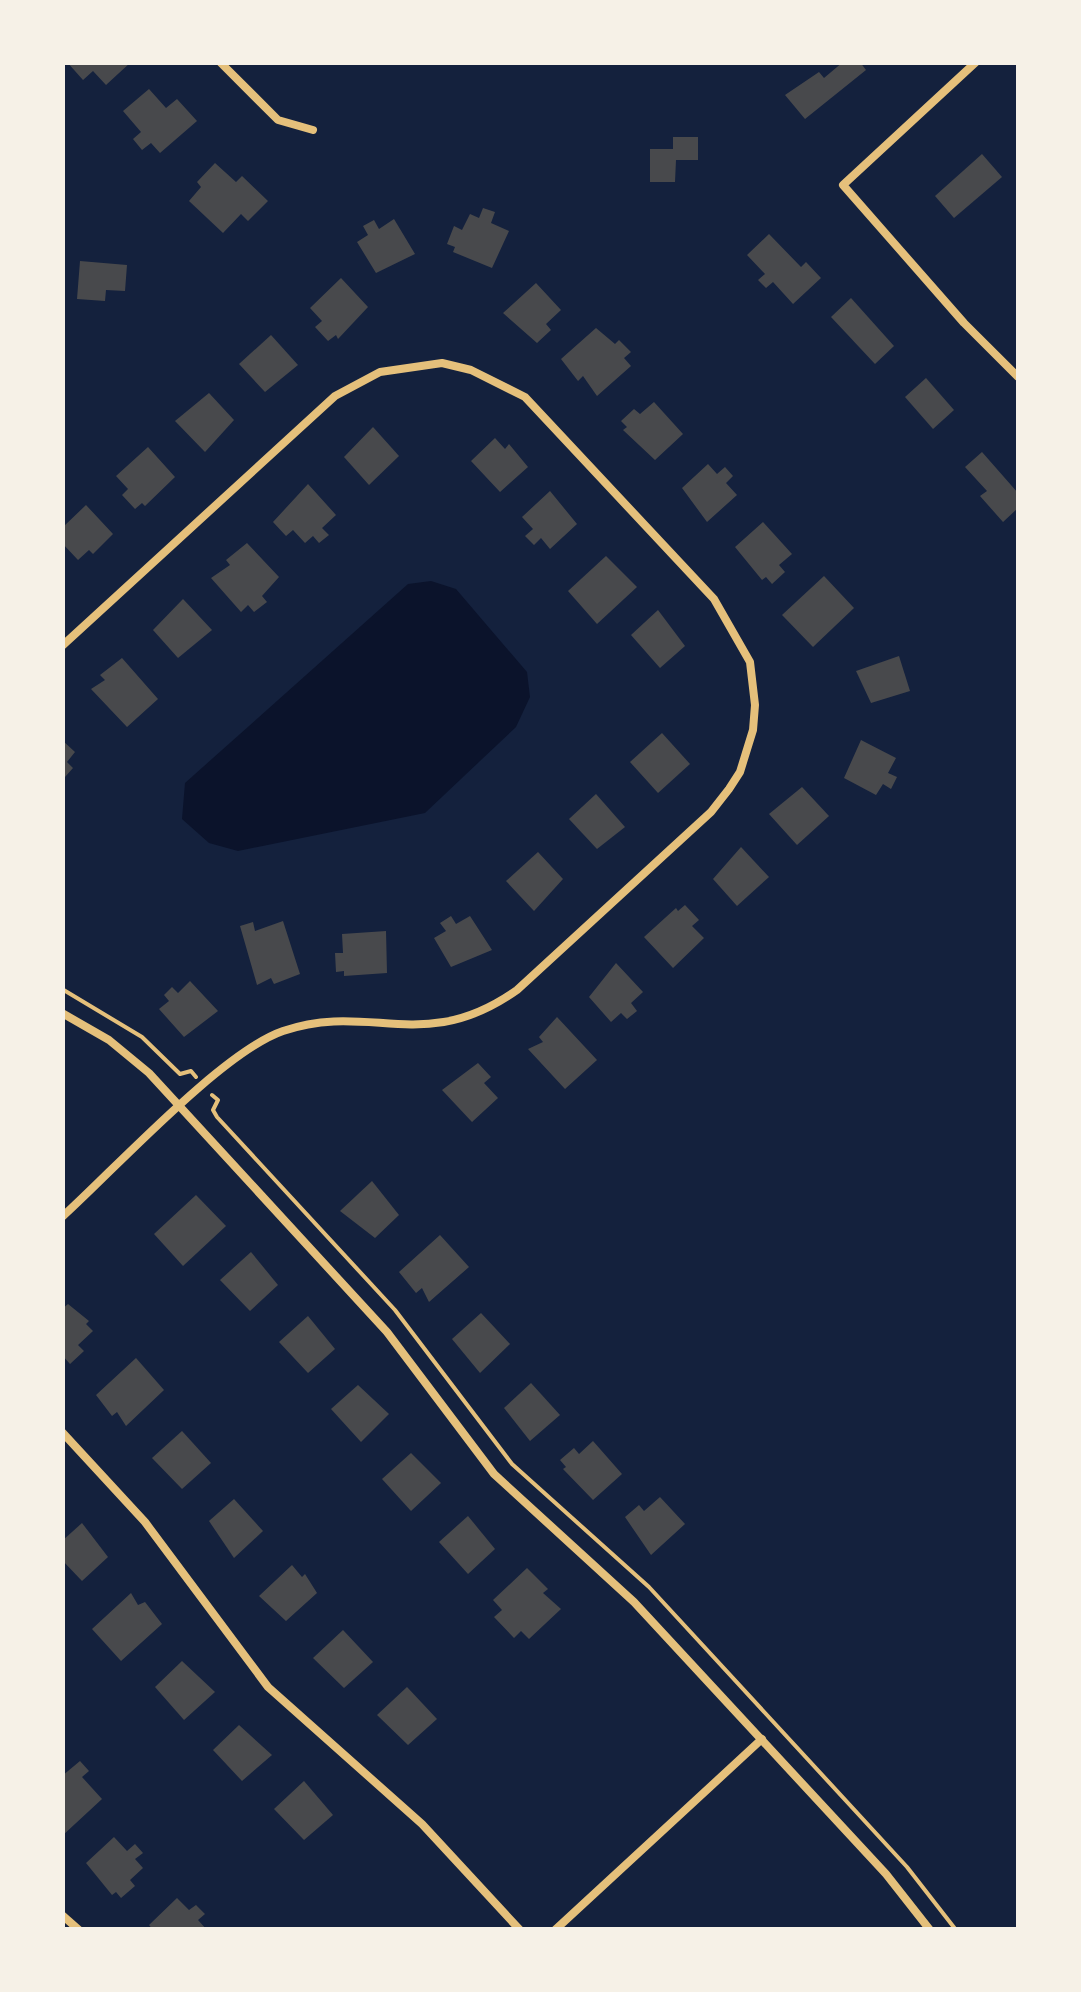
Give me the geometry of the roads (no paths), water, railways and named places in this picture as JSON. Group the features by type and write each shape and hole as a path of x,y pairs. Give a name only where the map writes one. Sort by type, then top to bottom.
{"street":[{"path":"220,62 278,120 313,130"},
{"path":"976,62 843,186 964,323 1018,377"},
{"path":"62,646 335,396 380,372 442,362 471,370 525,397 714,599 750,662 756,705 740,772 711,812 494,1007 439,1026 335,1023 282,1032 234,1060 62,1216"},
{"path":"62,1014 130,1056 182,1108 387,1332 494,1474 634,1602 886,1874 930,1930"},
{"path":"62,1432 145,1522 268,1686 422,1824 520,1930"},
{"path":"554,1930 762,1738"},
{"path":"62,1915 79,1930"}],"water":[{"path":"431,581 456,589 527,672 530,697 516,727 425,813 238,851 209,843 182,819 185,783 408,584"}]}
